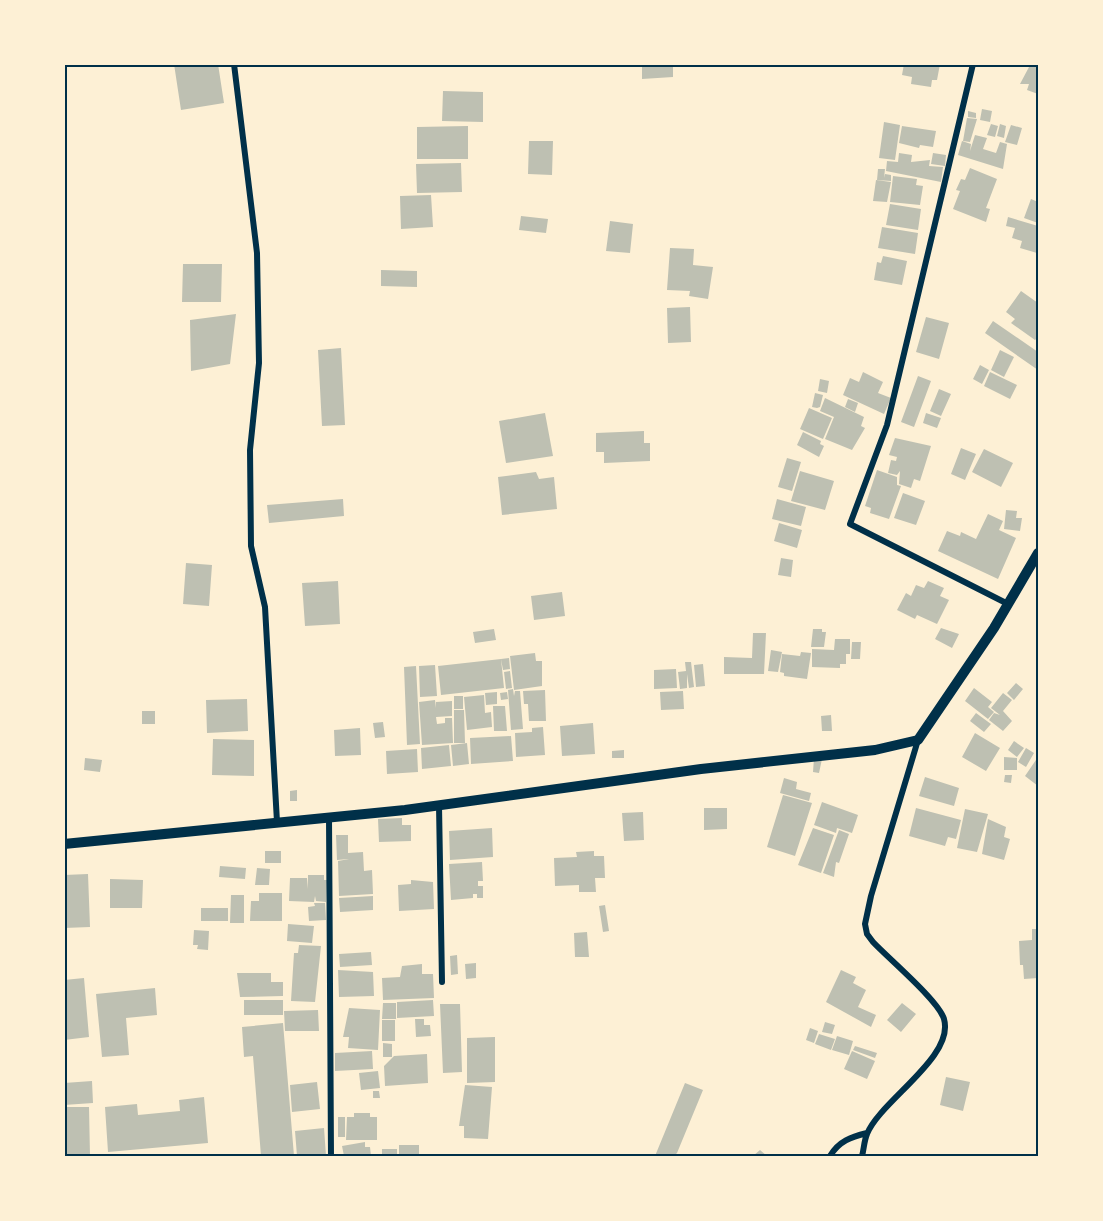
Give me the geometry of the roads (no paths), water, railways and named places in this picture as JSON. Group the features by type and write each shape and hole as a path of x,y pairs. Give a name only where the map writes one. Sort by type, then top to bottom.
{"street":[{"path":"234,64 257,253 259,363 250,450 251,546 265,607 277,822"},
{"path":"973,64 887,425 850,524 1008,604"},
{"path":"862,1156 867,1133 937,1052 944,1031 944,1019 931,1000 867,934 865,924 871,896 918,740 1008,604 1038,553"},
{"path":"64,844 439,805 712,768 875,750 918,740"},
{"path":"439,805 442,982"},
{"path":"329,816 331,1156"},
{"path":"830,1156 835,1148 847,1138 867,1133"}]}
